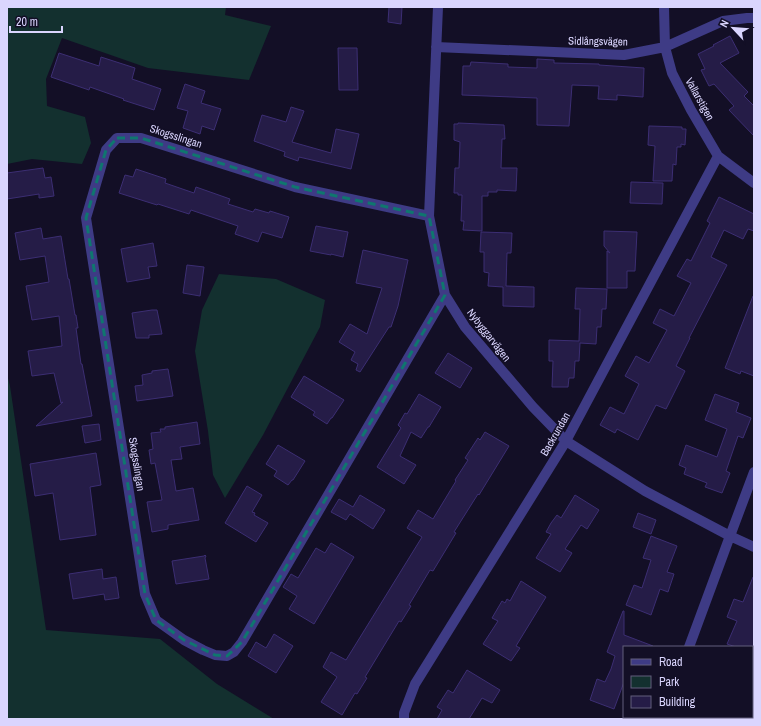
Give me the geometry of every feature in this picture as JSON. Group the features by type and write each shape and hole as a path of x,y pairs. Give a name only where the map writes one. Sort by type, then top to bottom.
{"street":[{"name":"Nybyggarvägen","path":"438,7 429,216 445,295 465,327 532,407 566,440 645,491 754,548"},
{"name":"Vallarstigen","path":"664,7 665,48 672,73 691,110 718,156 754,183"},
{"name":"Sidlångsvägen","path":"436,47 624,55 665,48 723,21 754,18"},
{"name":"Skogsslingan","path":"429,216 295,187 141,138 117,138 106,150 86,218 145,594 156,620 184,640 215,655 226,656 234,652 242,642 445,295"},
{"name":"Backrundan","path":"404,719 404,713 415,684 566,440 718,156"},
{"path":"689,646 754,472"}],"highlighted area":[{"path":"117,138 141,138 295,187 429,216 445,295 242,642 227,656 215,655 184,640 156,620 145,594 86,218 106,150"}],"green space":[{"path":"7,7 226,7 225,15 271,26 249,80 148,68 62,38 46,79 47,106 85,117 91,143 82,164 32,159 7,164"},
{"path":"219,274 276,279 325,300 320,327 263,435 225,498 213,475 208,431 195,351 202,310"},
{"path":"7,374 46,630 160,639 217,684 274,719 7,719"},
{"path":"754,674 754,709 753,708"}],"building":[{"path":"389,7 402,7 401,24 388,22"},
{"path":"730,36 739,53 720,63 748,92 744,96 754,106 754,136 729,110 734,106 714,84 709,86 701,70 705,69 698,54"},
{"path":"338,48 357,48 358,90 339,90"},
{"path":"59,53 99,66 101,57 135,68 132,79 161,89 154,110 90,87 89,90 51,77"},
{"path":"537,59 554,60 554,63 599,64 644,68 643,97 617,95 617,100 598,99 599,86 572,85 569,126 537,125 537,98 462,95 463,66 470,66 471,62 508,64 508,67 537,68"},
{"path":"185,84 205,91 201,103 221,109 214,130 202,126 200,134 183,128 188,111 177,108"},
{"path":"291,107 304,111 292,142 331,153 336,129 359,134 351,169 299,157 298,161 284,156 285,152 254,141 262,115 286,122"},
{"path":"454,124 504,125 505,139 502,139 501,168 517,168 516,191 497,190 497,192 488,192 488,196 482,196 482,231 463,230 464,221 461,221 462,195 454,193 455,168 459,168 460,142 454,140"},
{"path":"649,126 682,127 682,129 686,129 685,145 681,144 681,147 677,147 676,165 673,164 672,181 653,181 655,146 648,145"},
{"path":"43,168 45,178 51,177 54,196 39,198 39,194 7,199 7,173"},
{"path":"136,169 166,179 165,183 194,193 196,187 230,199 228,204 253,212 255,209 269,213 270,211 289,217 282,238 262,232 258,242 235,234 238,226 191,210 189,214 119,193 125,175 133,177"},
{"path":"631,182 663,183 662,204 630,203"},
{"path":"719,197 754,214 754,231 748,229 743,239 724,230 711,257 727,265 676,366 685,371 666,409 656,405 638,440 617,429 615,433 600,425 610,407 624,414 639,384 625,376 636,356 649,363 667,330 653,323 660,309 674,316 691,283 677,276 687,259 691,261 710,223 707,221"},
{"path":"316,226 348,232 343,257 310,251"},
{"path":"41,228 43,239 61,236 76,315 78,328 76,328 81,364 92,416 36,426 63,402 61,403 54,373 32,376 28,351 62,346 59,316 32,320 26,286 49,282 45,256 20,260 15,233"},
{"path":"604,231 637,232 635,271 627,271 627,288 607,288 607,251 610,253 604,246"},
{"path":"481,232 512,233 511,253 507,253 506,286 534,287 534,307 503,306 503,287 488,286 489,273 484,272 484,252 480,252"},
{"path":"153,243 157,266 148,267 150,278 127,282 121,249"},
{"path":"363,250 408,260 398,306 391,327 389,327 360,372 356,370 358,364 351,360 355,352 339,342 350,324 367,334 382,288 356,283"},
{"path":"187,265 204,267 200,296 183,293"},
{"path":"576,288 607,289 606,309 602,309 601,327 597,327 596,344 580,343 579,361 575,361 574,378 569,378 568,387 552,387 553,361 549,361 549,340 579,341 580,309 575,309"},
{"path":"753,296 754,376 741,371 740,374 725,368"},
{"path":"157,310 162,334 149,335 149,338 136,338 132,313"},
{"path":"448,353 472,368 460,388 435,373"},
{"path":"168,369 173,396 137,401 135,386 143,385 142,375 152,373 152,371"},
{"path":"304,376 344,400 327,424 313,415 315,412 291,397"},
{"path":"419,394 441,407 421,438 411,432 400,456 416,465 404,484 377,467 401,428 398,425 405,413 407,414"},
{"path":"715,394 739,403 736,412 751,418 743,438 738,436 726,471 730,473 722,493 705,487 707,483 684,474 686,468 679,465 686,445 717,457 727,429 705,420"},
{"path":"197,422 200,444 180,447 182,459 171,460 176,491 193,488 199,520 168,525 168,529 152,532 147,502 162,500 155,463 151,464 149,450 153,449 151,433 161,432 160,429 165,429 165,427"},
{"path":"99,424 101,440 85,443 82,426"},
{"path":"485,432 509,446 454,532 456,533 433,571 430,570 409,605 411,606 401,622 399,621 365,677 367,678 357,694 355,693 342,715 321,702 337,677 323,667 331,652 346,660 422,537 407,528 418,510 433,519 468,460 465,458 478,438 480,440"},
{"path":"278,445 305,461 288,485 274,476 277,471 266,464"},
{"path":"96,453 101,485 90,487 96,535 60,540 53,493 35,496 30,464"},
{"path":"247,486 262,495 252,512 255,513 254,515 268,523 256,542 225,523"},
{"path":"360,495 385,510 373,529 350,514 346,520 331,512 339,499 353,507"},
{"path":"575,495 599,510 587,529 581,525 565,549 572,553 560,572 536,558 551,534 546,532 551,523 557,515 561,518"},
{"path":"638,513 656,520 651,534 633,527"},
{"path":"651,536 677,546 667,572 674,574 668,592 660,589 651,615 626,605 634,585 642,588 651,560 643,558"},
{"path":"331,543 354,557 314,624 289,609 297,596 283,587 291,574 298,578 316,548 325,553"},
{"path":"205,555 209,579 176,584 172,561"},
{"path":"102,569 103,579 116,577 119,598 105,600 104,594 73,599 69,574"},
{"path":"754,577 754,647 733,646 727,644 737,621 727,617 734,599 743,602"},
{"path":"521,581 546,597 516,646 520,648 511,661 483,644 498,621 492,618 502,601 505,603 507,599 510,601"},
{"path":"623,611 624,635 653,646 623,646 623,685 614,709 590,700 597,679 605,682 611,669 615,656 607,652"},
{"path":"274,634 293,646 276,673 248,656 256,642 266,648"},
{"path":"467,670 500,690 492,703 482,698 469,719 437,719 442,710 437,707 448,690 453,693"}]}
